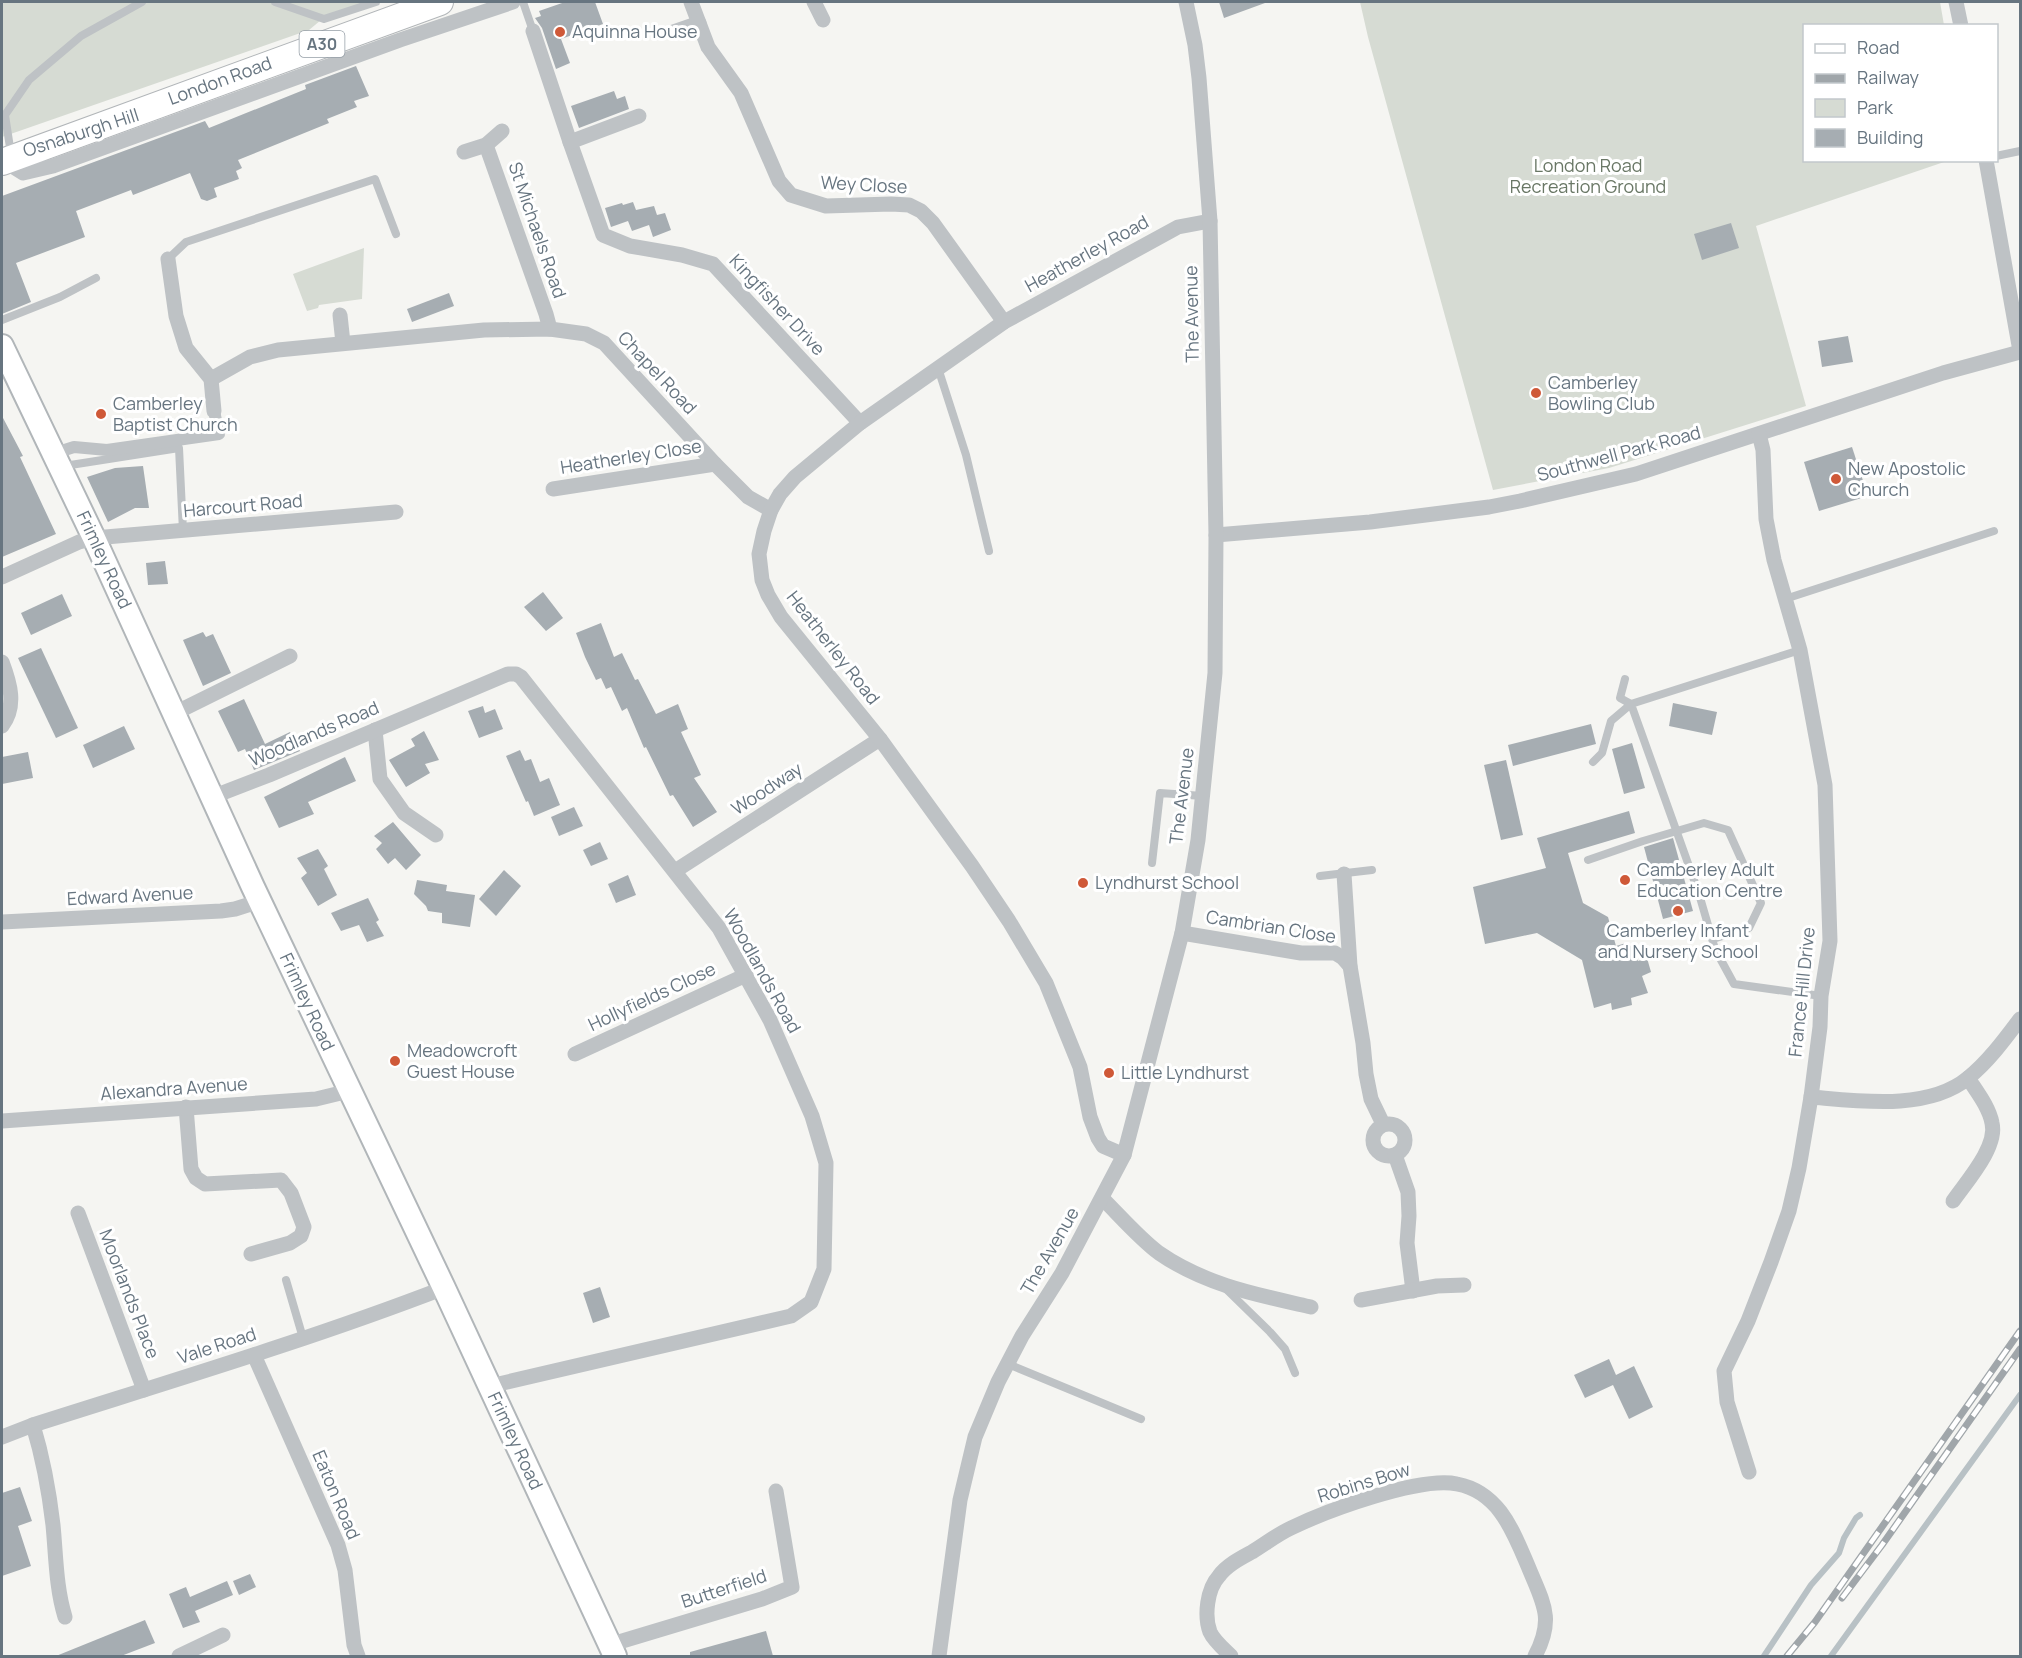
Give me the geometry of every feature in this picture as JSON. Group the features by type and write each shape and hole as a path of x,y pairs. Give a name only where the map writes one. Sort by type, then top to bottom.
{"main road":[{"name":"London Road","path":"6,160 440,2"},
{"name":"Frimley Road","path":"2,346 94,538 260,901 490,1386 612,1651"}],"street":[{"name":"Osnaburgh Hill","path":"6,160 22,174 53,166 400,40 513,2"},
{"name":"Wey Close","path":"691,2 708,47 741,93 779,181 791,195 826,206 891,204 909,205 921,210 1004,322"},
{"path":"814,2 823,20"},
{"name":"The Avenue","path":"939,1656 960,1500 975,1437 1022,1336 1062,1273 1124,1155 1182,933 1198,840 1215,673 1216,535 1210,221 1198,67 1185,2"},
{"path":"1956,2 1961,24"},
{"path":"673,32 699,23"},
{"name":"Kingfisher Drive","path":"533,31 603,235 630,246 682,255 713,264 860,423"},
{"path":"570,142 639,116"},
{"path":"464,152 486,145 502,131"},
{"name":"St Michaels Road","path":"486,145 550,329"},
{"path":"1986,162 2020,351"},
{"name":"Heatherley Road","path":"1124,1155 1103,1146 1098,1137 1090,1117 1080,1067 1046,983 1009,921 880,739 797,638 768,595 762,580 759,554 771,510 780,494 795,477 860,423 1004,322 1178,227 1210,221"},
{"path":"56,460 74,447 107,450 219,434 211,379 186,348 176,316 168,259"},
{"path":"340,315 343,343"},
{"name":"Chapel Road","path":"211,379 262,352 484,330 550,329 586,334 604,343 748,497 771,510"},
{"name":"Southwell Park Road","path":"1216,535 1370,522 1489,507 1636,474 1943,373 2020,351"},
{"name":"France Hill Drive","path":"1749,1472 1727,1402 1724,1371 1748,1321 1788,1212 1799,1168 1811,1096 1820,1027 1821,996 1830,941 1825,785 1800,650 1774,560 1766,519 1763,450 1759,434"},
{"name":"Heatherley Close","path":"553,489 715,464"},
{"name":"Harcourt Road","path":"2,577 79,542 94,538 396,512"},
{"path":"175,713 290,656"},
{"path":"2,662 11,688 11,703 2,726"},
{"name":"Woodlands Road","path":"212,797 508,674 516,674 522,677 719,928 770,1020 807,1106 826,1163 824,1269 812,1302 790,1316 490,1386"},
{"path":"375,730 380,779 404,813 436,835"},
{"name":"Woodway","path":"675,871 880,739"},
{"name":"Cambrian Close","path":"1344,874 1350,966 1371,1099 1383,1124"},
{"name":"Edward Avenue","path":"2,922 221,911 260,901"},
{"name":"Cambrian Close","path":"1182,933 1301,953 1335,953 1350,966"},
{"name":"Hollyfields Close","path":"575,1054 746,975"},
{"path":"1811,1096 1892,1101 1928,1097 1950,1089 1968,1078 2020,1019"},
{"path":"1953,1201 1985,1154 1992,1142 1994,1132 1988,1111 1968,1078"},
{"name":"Alexandra Avenue","path":"2,1121 316,1099 349,1091"},
{"path":"186,1107 191,1168 196,1178 205,1184 281,1180 291,1193 304,1227 301,1236 290,1243 251,1254"},
{"path":"1383,1124 1398,1126 1405,1135 1404,1147 1395,1155 1384,1156 1379,1153 1372,1142 1375,1131 1383,1124"},
{"path":"1395,1155 1408,1192 1407,1243 1413,1291"},
{"path":"1102,1198 1158,1252 1200,1276 1222,1285 1311,1307"},
{"name":"Moorlands Place","path":"78,1213 144,1390"},
{"path":"1361,1300 1437,1286 1464,1285"},
{"name":"Vale Road","path":"2,1437 33,1425 254,1356 444,1288"},
{"name":"Eaton Road","path":"254,1356 338,1545 345,1570 354,1645 358,1656"},
{"path":"33,1425 43,1458 53,1523 60,1600 65,1617"},
{"name":"Robins Bow","path":"1231,1656 1210,1633 1207,1611 1209,1596 1218,1576 1235,1562 1290,1528 1378,1495 1436,1484 1457,1484 1478,1492 1496,1504 1511,1529 1545,1608 1546,1633 1536,1655"},
{"name":"Butterfield","path":"612,1651 792,1587 776,1491"},
{"path":"179,1656 223,1635"}],"lane":[{"path":"6,160 5,116 29,80 81,36 142,2"},
{"path":"275,2 324,19 376,2"},
{"name":"Kingfisher Drive","path":"523,2 533,31"},
{"path":"1998,156 2020,152"},
{"path":"168,259 186,242 375,179 396,234"},
{"path":"2,320 60,297 96,278"},
{"path":"938,368 966,455 989,551"},
{"path":"56,460 179,448 183,531"},
{"path":"1785,599 1994,531"},
{"path":"1593,762 1602,753 1611,721 1631,704 1800,650"},
{"path":"1625,679 1620,698 1631,704 1699,894 1715,949 1734,984 1821,996"},
{"path":"1152,863 1160,794 1203,796"},
{"path":"1588,860 1704,823 1728,830 1761,903 1749,928 1713,939"},
{"path":"1320,876 1372,870"},
{"path":"286,1280 303,1338"},
{"path":"1222,1285 1285,1350 1295,1373"},
{"path":"1008,1364 1141,1419"}],"green space":[{"path":"2,2 367,2 327,15 309,30 2,137"},
{"name":"London Road Recreation Ground","path":"1360,2 1940,2 1944,24 1803,24 1803,162 1944,162 1756,226 1806,406 1609,468 1493,490"},
{"path":"364,248 362,299 319,305 318,308 307,311 293,274"}],"building":[{"name":"Aquinna House","path":"565,2 595,2 603,24 561,39 570,63 556,69 542,28 535,18 541,16 539,11"},
{"path":"1219,2 1265,2 1265,3 1224,18"},
{"path":"356,66 369,96 354,101 357,107 327,119 329,123 238,160 242,168 236,171 239,179 214,188 217,197 207,201 201,199 190,173 133,195 131,190 76,211 85,237 16,263 31,302 2,314 2,196 205,121 209,128 306,89 305,85"},
{"path":"614,91 617,99 625,96 629,109 579,128 571,106"},
{"path":"633,202 636,210 654,206 657,215 665,213 671,230 653,237 649,225 632,231 628,221 611,227 605,208"},
{"path":"1731,223 1739,248 1702,260 1694,234"},
{"path":"449,293 454,306 412,322 407,309"},
{"path":"1848,336 1853,362 1822,367 1818,341"},
{"path":"2,416 23,456 20,457 56,534 2,557"},
{"name":"New Apostolic Church","path":"1852,447 1868,496 1819,511 1804,462"},
{"path":"143,466 149,508 135,508 108,522 87,477 115,468"},
{"path":"165,561 168,584 148,585 146,563"},
{"path":"543,592 563,618 546,631 524,607"},
{"path":"62,594 72,616 31,635 21,613"},
{"path":"601,623 614,657 622,653 656,714 678,704 688,729 681,732 701,775 694,778 717,812 693,827 673,795 670,796 646,747 644,748 627,708 622,711 611,687 606,689 601,678 596,680 585,657 576,633"},
{"path":"203,632 206,637 213,634 231,673 203,686 183,640"},
{"path":"41,648 78,728 56,738 18,658"},
{"path":"244,699 265,744 290,732 300,751 254,770 245,749 238,752 218,711"},
{"path":"1673,703 1717,712 1712,735 1669,726"},
{"path":"483,706 485,713 495,709 503,729 479,738 468,711"},
{"path":"1591,724 1596,744 1513,766 1508,745"},
{"path":"124,726 135,749 93,768 83,745"},
{"path":"424,731 439,760 425,764 430,773 406,787 389,760 415,746 411,739"},
{"path":"1632,743 1645,788 1624,794 1612,749"},
{"path":"520,750 525,761 531,759 540,782 549,778 560,805 534,816 506,756"},
{"path":"28,752 33,778 2,784 2,757"},
{"path":"345,757 356,781 308,802 314,814 279,828 264,797"},
{"path":"1506,760 1523,835 1501,840 1484,765"},
{"path":"574,807 583,826 559,836 551,817"},
{"path":"1629,811 1635,833 1568,853 1583,903 1608,917 1616,946 1626,943 1636,949 1638,961 1647,958 1651,972 1642,976 1648,993 1631,998 1632,1005 1612,1010 1611,1003 1594,1008 1582,960 1537,933 1485,944 1473,887 1546,868 1537,838"},
{"path":"393,822 421,855 406,870 395,858 388,864 376,849 382,843 374,836"},
{"path":"1673,838 1693,911 1663,919 1644,847"},
{"path":"600,842 608,859 591,866 583,850"},
{"path":"318,849 328,866 324,869 337,895 318,906 301,878 307,873 297,858"},
{"path":"504,870 521,886 496,916 479,899"},
{"path":"628,875 636,895 616,903 608,884"},
{"path":"417,880 447,885 446,891 475,895 470,927 442,923 442,913 428,911 414,894"},
{"path":"368,898 379,920 376,922 384,936 367,942 359,925 341,931 331,913"},
{"path":"600,1287 610,1317 593,1323 583,1293"},
{"path":"1609,1359 1616,1375 1634,1366 1653,1407 1629,1419 1613,1385 1585,1398 1574,1375"},
{"path":"20,1487 32,1521 18,1526 31,1566 2,1576 2,1493"},
{"path":"250,1574 256,1587 239,1595 233,1581"},
{"path":"227,1581 233,1595 195,1611 200,1622 183,1628 169,1594 186,1587 190,1597"},
{"path":"145,1620 155,1643 121,1656 56,1656"},
{"path":"766,1631 773,1656 690,1656 690,1652"}],"waterway":[{"path":"1831,1656 2020,1395"},
{"path":"1764,1656 1811,1585 1839,1553 1844,1538 1860,1515"}],"railway":[{"path":"1787,1656 1815,1622 2020,1331"},
{"path":"1842,1598 2020,1349"}],"place":[{"name":"Aquinna House","path":"560,32"},
{"name":"Camberley Bowling Club","path":"1536,393"},
{"name":"Camberley Baptist Church","path":"101,414"},
{"name":"New Apostolic Church","path":"1836,479"},
{"name":"Camberley Adult Education Centre","path":"1625,880"},
{"name":"Lyndhurst School","path":"1083,883"},
{"name":"Camberley Infant and Nursery School","path":"1678,911"},
{"name":"Meadowcroft Guest House","path":"395,1061"},
{"name":"Little Lyndhurst","path":"1109,1073"}]}
